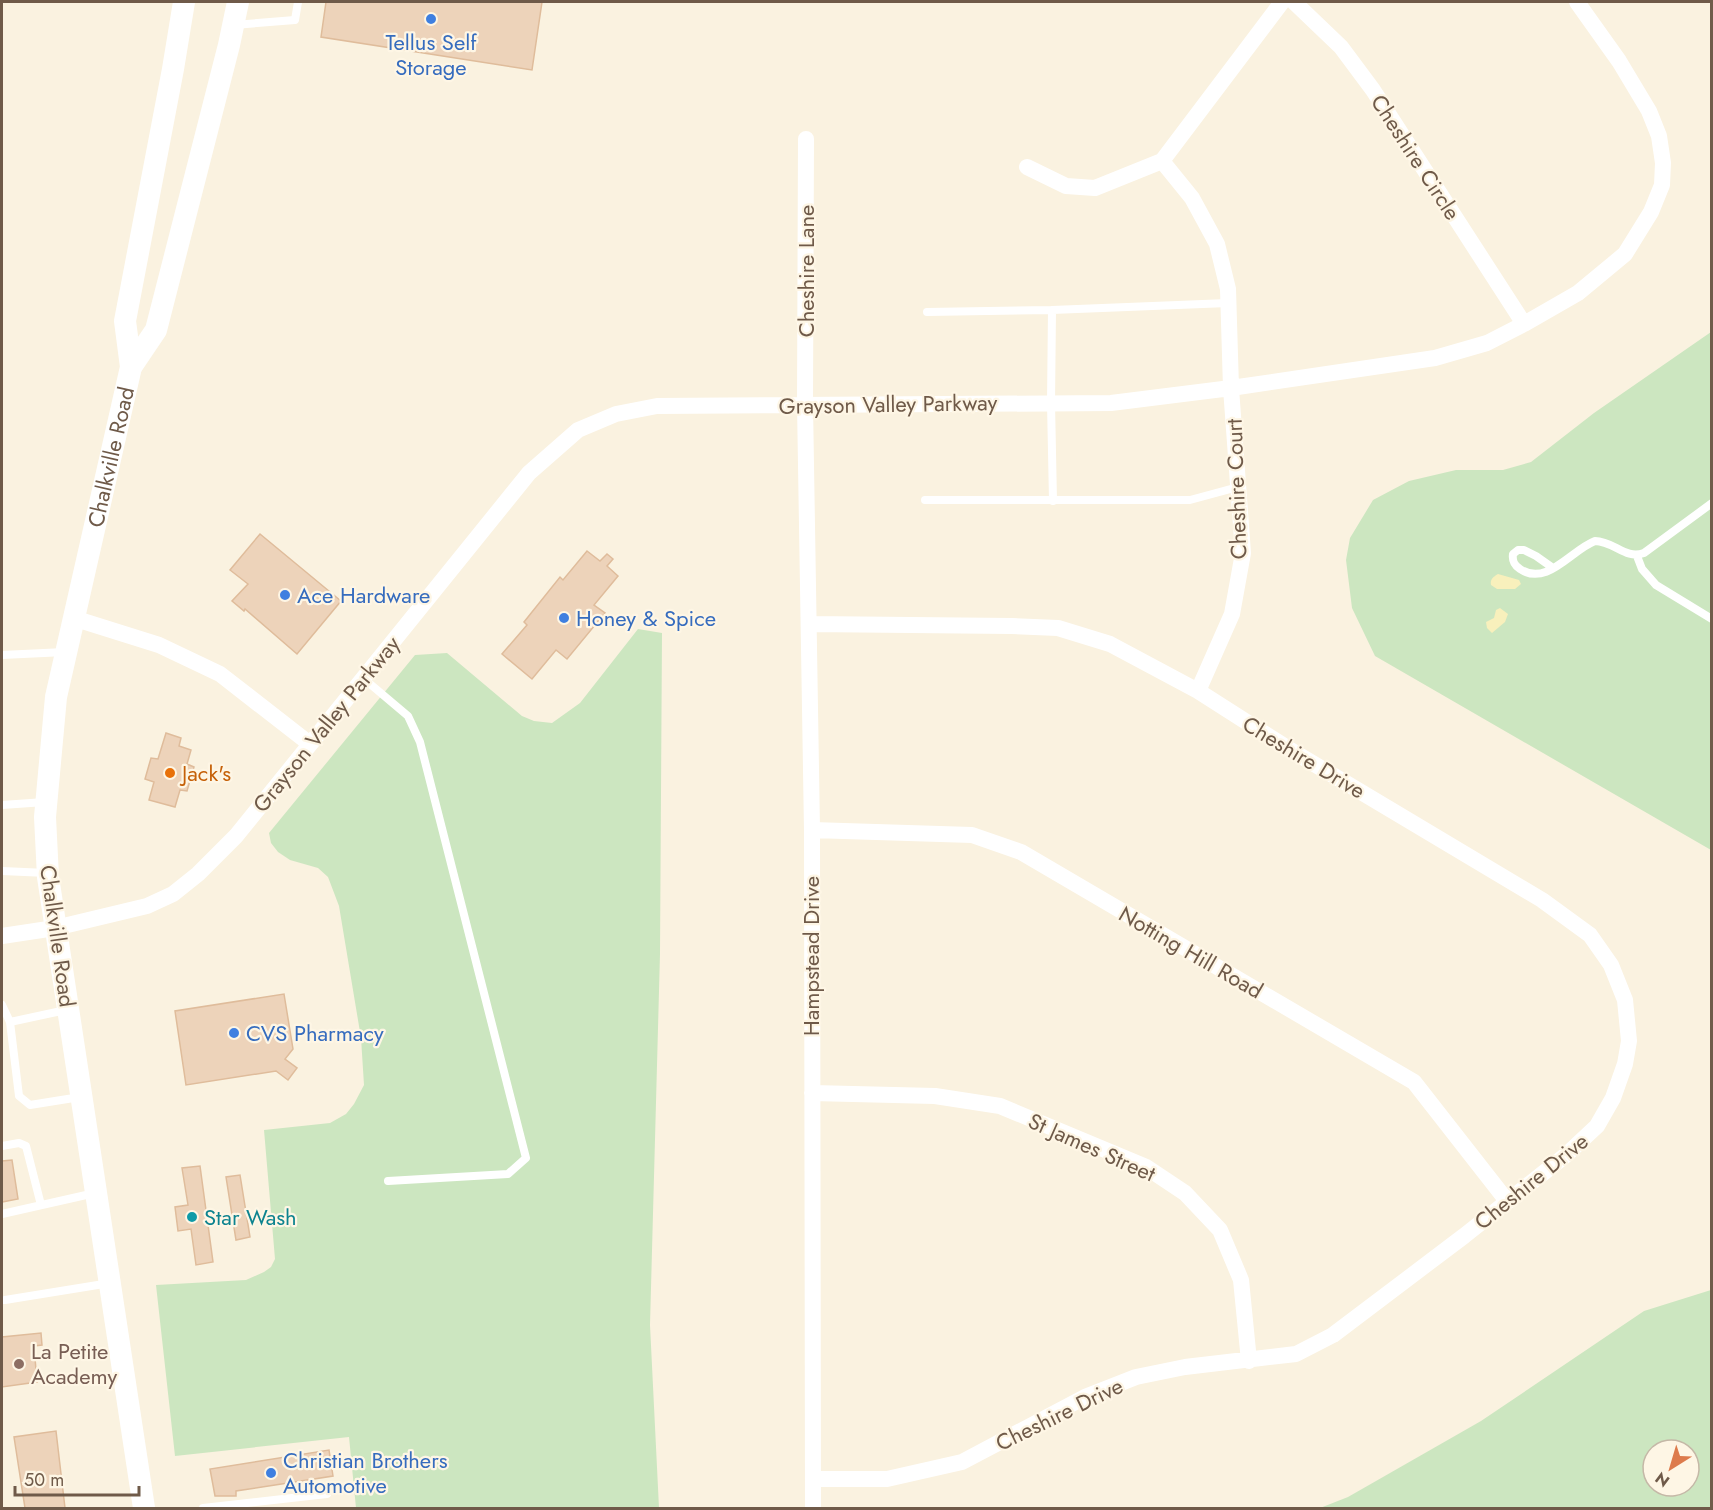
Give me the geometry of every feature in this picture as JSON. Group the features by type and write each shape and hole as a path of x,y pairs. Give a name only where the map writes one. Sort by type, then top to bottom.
{"main road":[{"name":"Chalkville Road","path":"144,1509 47,873 46,802 56,697 131,367 125,321 184,2"},
{"name":"Chalkville Road","path":"131,367 156,330 238,2"}],"street":[{"path":"1028,167 1066,186 1095,188 1162,161 1282,2"},
{"name":"Cheshire Circle","path":"1294,2 1341,47 1373,90 1524,324"},
{"name":"Grayson Valley Parkway","path":"2,936 55,928 147,906 173,894 198,874 236,836 529,473 578,430 616,414 657,406 1111,403 1232,388 1435,358 1486,343 1524,324 1578,292 1625,254 1651,212 1662,186 1663,163 1659,136 1649,111 1619,61 1577,2"},
{"name":"Cheshire Lane","path":"805,404 806,139"},
{"path":"1162,161 1192,198 1217,244 1228,290 1232,388"},
{"name":"Cheshire Court","path":"1198,691 1232,614 1242,553 1232,388"},
{"name":"Hampstead Drive","path":"805,404 812,830 813,1509"},
{"path":"73,618 159,645 220,674 310,744"},
{"name":"Cheshire Drive","path":"809,624 1058,628 1110,644 1198,691 1289,749 1542,900 1590,935 1611,965 1625,1000 1629,1041 1625,1064 1613,1098 1597,1126 1566,1155 1464,1236 1333,1335 1296,1354 1185,1367 1136,1377 1085,1397 962,1462 887,1479 814,1479"},
{"name":"Notting Hill Road","path":"812,830 972,835 1021,852 1414,1082 1507,1201"},
{"name":"St James Street","path":"812,1093 935,1096 1000,1106 1146,1167 1185,1193 1220,1230 1241,1280 1249,1361"}],"lane":[{"path":"234,25 295,20 298,2"},
{"path":"927,312 1228,303"},
{"path":"1052,310 1053,501"},
{"path":"926,500 1190,500 1238,487"},
{"path":"1553,568 1594,541 1607,543 1630,555 1644,553 1712,503"},
{"path":"1637,555 1642,569 1656,585 1712,619"},
{"path":"2,655 65,652"},
{"path":"363,678 408,716 420,742 526,1158 508,1174 388,1181"},
{"path":"2,805 46,802"},
{"path":"2,871 47,873"},
{"path":"2,1005 10,1022 20,1096 30,1105 81,1097"},
{"path":"10,1022 68,1010"},
{"path":"2,1146 19,1143 26,1146 41,1205"},
{"path":"2,1214 96,1193"},
{"path":"6,1300 110,1283"},
{"path":"202,1509 327,1494"}],"green space":[{"path":"1711,332 1711,850 1375,656 1352,608 1346,560 1350,538 1373,500 1409,481 1456,470 1503,470 1531,462 1594,413"},
{"path":"638,629 662,633 660,954 650,1325 659,1508 356,1508 349,1437 175,1456 156,1285 246,1280 271,1267 275,1259 264,1130 330,1123 346,1114 364,1085 361,1038 339,906 328,877 318,868 290,860 278,852 271,843 269,833 415,655 447,653 522,716 534,721 552,723 580,703"},
{"path":"1711,1290 1711,1508 1320,1508 1348,1497 1481,1421 1644,1311"}],"sand":[{"path":"1498,574 1519,580 1521,584 1515,589 1497,589 1491,583 1492,578"},
{"path":"1500,608 1508,614 1505,622 1492,633 1487,628 1486,622 1494,618 1496,610"}],"building":[{"name":"Tellus Self Storage","path":"326,2 542,2 532,70 321,37"},
{"name":"Ace Hardware","path":"260,534 341,601 297,654 245,609 244,611 232,601 248,584 230,570"},
{"name":"Honey & Spice","path":"587,551 600,561 607,554 613,559 607,566 618,576 594,605 605,613 567,659 556,650 532,679 502,654 527,625 524,622 560,577 563,580"},
{"name":"Jack's","path":"166,733 181,738 179,746 191,750 187,764 194,767 187,791 180,790 175,807 149,800 154,782 145,779 151,758 158,759"},
{"name":"CVS Pharmacy","path":"284,994 293,1049 285,1059 297,1068 288,1080 276,1071 186,1085 175,1011"},
{"path":"12,1160 18,1199 2,1202 2,1161"},
{"name":"Star Wash","path":"200,1166 213,1262 196,1265 191,1229 178,1231 175,1207 188,1205 182,1168"},
{"path":"240,1175 250,1237 236,1240 226,1177"},
{"name":"La Petite Academy","path":"41,1333 42,1345 34,1346 37,1382 2,1387 2,1337"},
{"path":"56,1431 65,1508 25,1508 14,1437"},
{"name":"Christian Brothers Automotive","path":"329,1450 333,1476 236,1491 236,1496 215,1496 210,1469"}],"place":[{"name":"Tellus Self Storage","path":"431,19"},
{"name":"Ace Hardware","path":"285,595"},
{"name":"Honey & Spice","path":"564,618"},
{"name":"Jack's","path":"170,773"},
{"name":"CVS Pharmacy","path":"234,1033"},
{"name":"Star Wash","path":"192,1217"},
{"name":"La Petite Academy","path":"19,1364"},
{"name":"Christian Brothers Automotive","path":"271,1473"}]}
